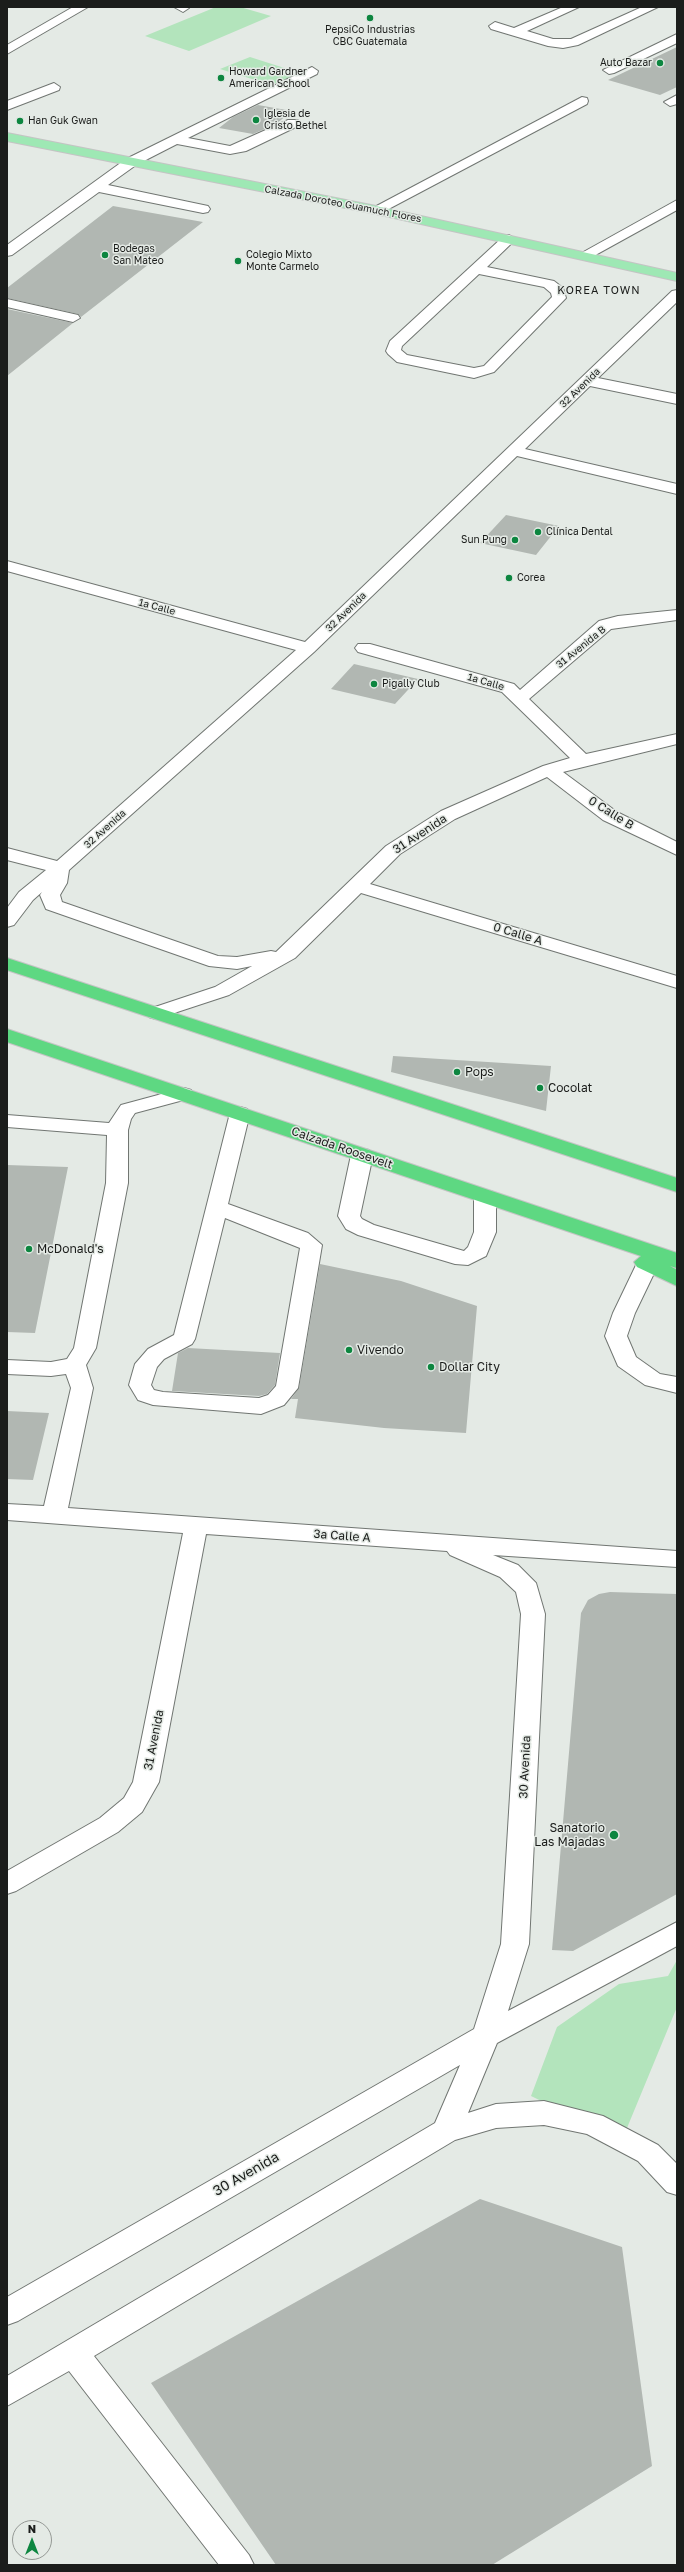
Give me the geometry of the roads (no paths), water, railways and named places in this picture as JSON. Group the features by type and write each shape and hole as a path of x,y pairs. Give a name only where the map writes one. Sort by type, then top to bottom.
{"highway":[{"path":"7,964 677,1184"},
{"name":"Calzada Roosevelt","path":"7,1035 677,1262"},
{"path":"572,1226 648,1263 677,1279"}],"main road":[{"name":"Calzada Doroteo Guamuch Flores","path":"7,137 376,210 509,238 677,277"}],"street":[{"path":"7,50 82,7"},
{"path":"515,32 573,7"},
{"path":"495,26 552,44 563,44 574,42 652,7"},
{"path":"609,70 677,38"},
{"path":"7,252 131,162 312,71"},
{"path":"7,106 54,87"},
{"path":"376,210 582,101"},
{"path":"175,140 230,150 241,148 293,123"},
{"path":"97,187 203,209"},
{"path":"585,255 677,204"},
{"path":"476,269 549,284 558,291 559,298 489,369 474,374 402,359 393,351 395,344 509,238"},
{"name":"32 Avenida","path":"7,921 26,896 60,868 308,648 677,294"},
{"path":"7,302 73,318"},
{"path":"588,381 677,399"},
{"path":"514,451 677,489"},
{"name":"1a Calle","path":"9,569 308,648"},
{"name":"31 Avenida B","path":"519,699 605,625 618,621 677,614"},
{"name":"1a Calle","path":"364,648 508,688 582,760"},
{"name":"31 Avenida","path":"156,1013 222,991 288,954 393,850 448,815 549,770 582,760 677,739"},
{"name":"0 Calle B","path":"549,770 610,816 677,849"},
{"path":"7,854 60,868 58,884 50,895 53,905 216,962 237,963 288,954"},
{"name":"0 Calle A","path":"358,886 677,982"},
{"path":"54,1516 82,1388 75,1365 85,1348 117,1183 118,1130 121,1118 128,1109 184,1094"},
{"path":"217,1207 300,1238 311,1245 287,1388 276,1400 261,1406 161,1400 146,1396 140,1385 146,1364 156,1354 184,1339 240,1113"},
{"path":"7,1121 118,1130"},
{"path":"362,1155 349,1216 354,1224 366,1230 455,1257 468,1258 478,1251 485,1232 485,1197"},
{"path":"648,1263 624,1313 616,1336 626,1361 653,1380 677,1385"},
{"path":"7,1367 51,1369 75,1365"},
{"name":"3a Calle A","path":"7,1512 677,1559"},
{"name":"31 Avenida","path":"7,1884 108,1825 133,1805 146,1782 196,1526"},
{"name":"30 Avenida","path":"445,1542 509,1571 527,1588 533,1614 515,1944 486,2036 446,2131"},
{"name":"30 Avenida","path":"7,2312 486,2036 677,1933"},
{"path":"7,2392 446,2131 496,2116 544,2113 593,2124 648,2153 677,2182"},
{"path":"74,2352 238,2565"}],"place":[{"name":"PepsiCo Industrias CBC Guatemala","path":"370,18"},
{"name":"Auto Bazar","path":"660,63"},
{"name":"Howard Gardner American School","path":"221,78"},
{"name":"Iglesia de Cristo Bethel","path":"256,120"},
{"name":"Han Guk Gwan","path":"20,121"},
{"name":"Bodegas San Mateo","path":"105,255"},
{"name":"Colegio Mixto Monte Carmelo","path":"238,261"},
{"name":"Clínica Dental","path":"538,532"},
{"name":"Sun Pung","path":"515,540"},
{"name":"Corea","path":"509,578"},
{"name":"Pigally Club","path":"374,684"},
{"name":"Pops","path":"457,1072"},
{"name":"Cocolat","path":"540,1088"},
{"name":"McDonald's","path":"29,1249"},
{"name":"Vivendo","path":"349,1350"},
{"name":"Dollar City","path":"431,1367"},
{"name":"Sanatorio Las Majadas","path":"614,1835"}],"district":[{"name":"KOREA TOWN","path":"599,291"}]}
